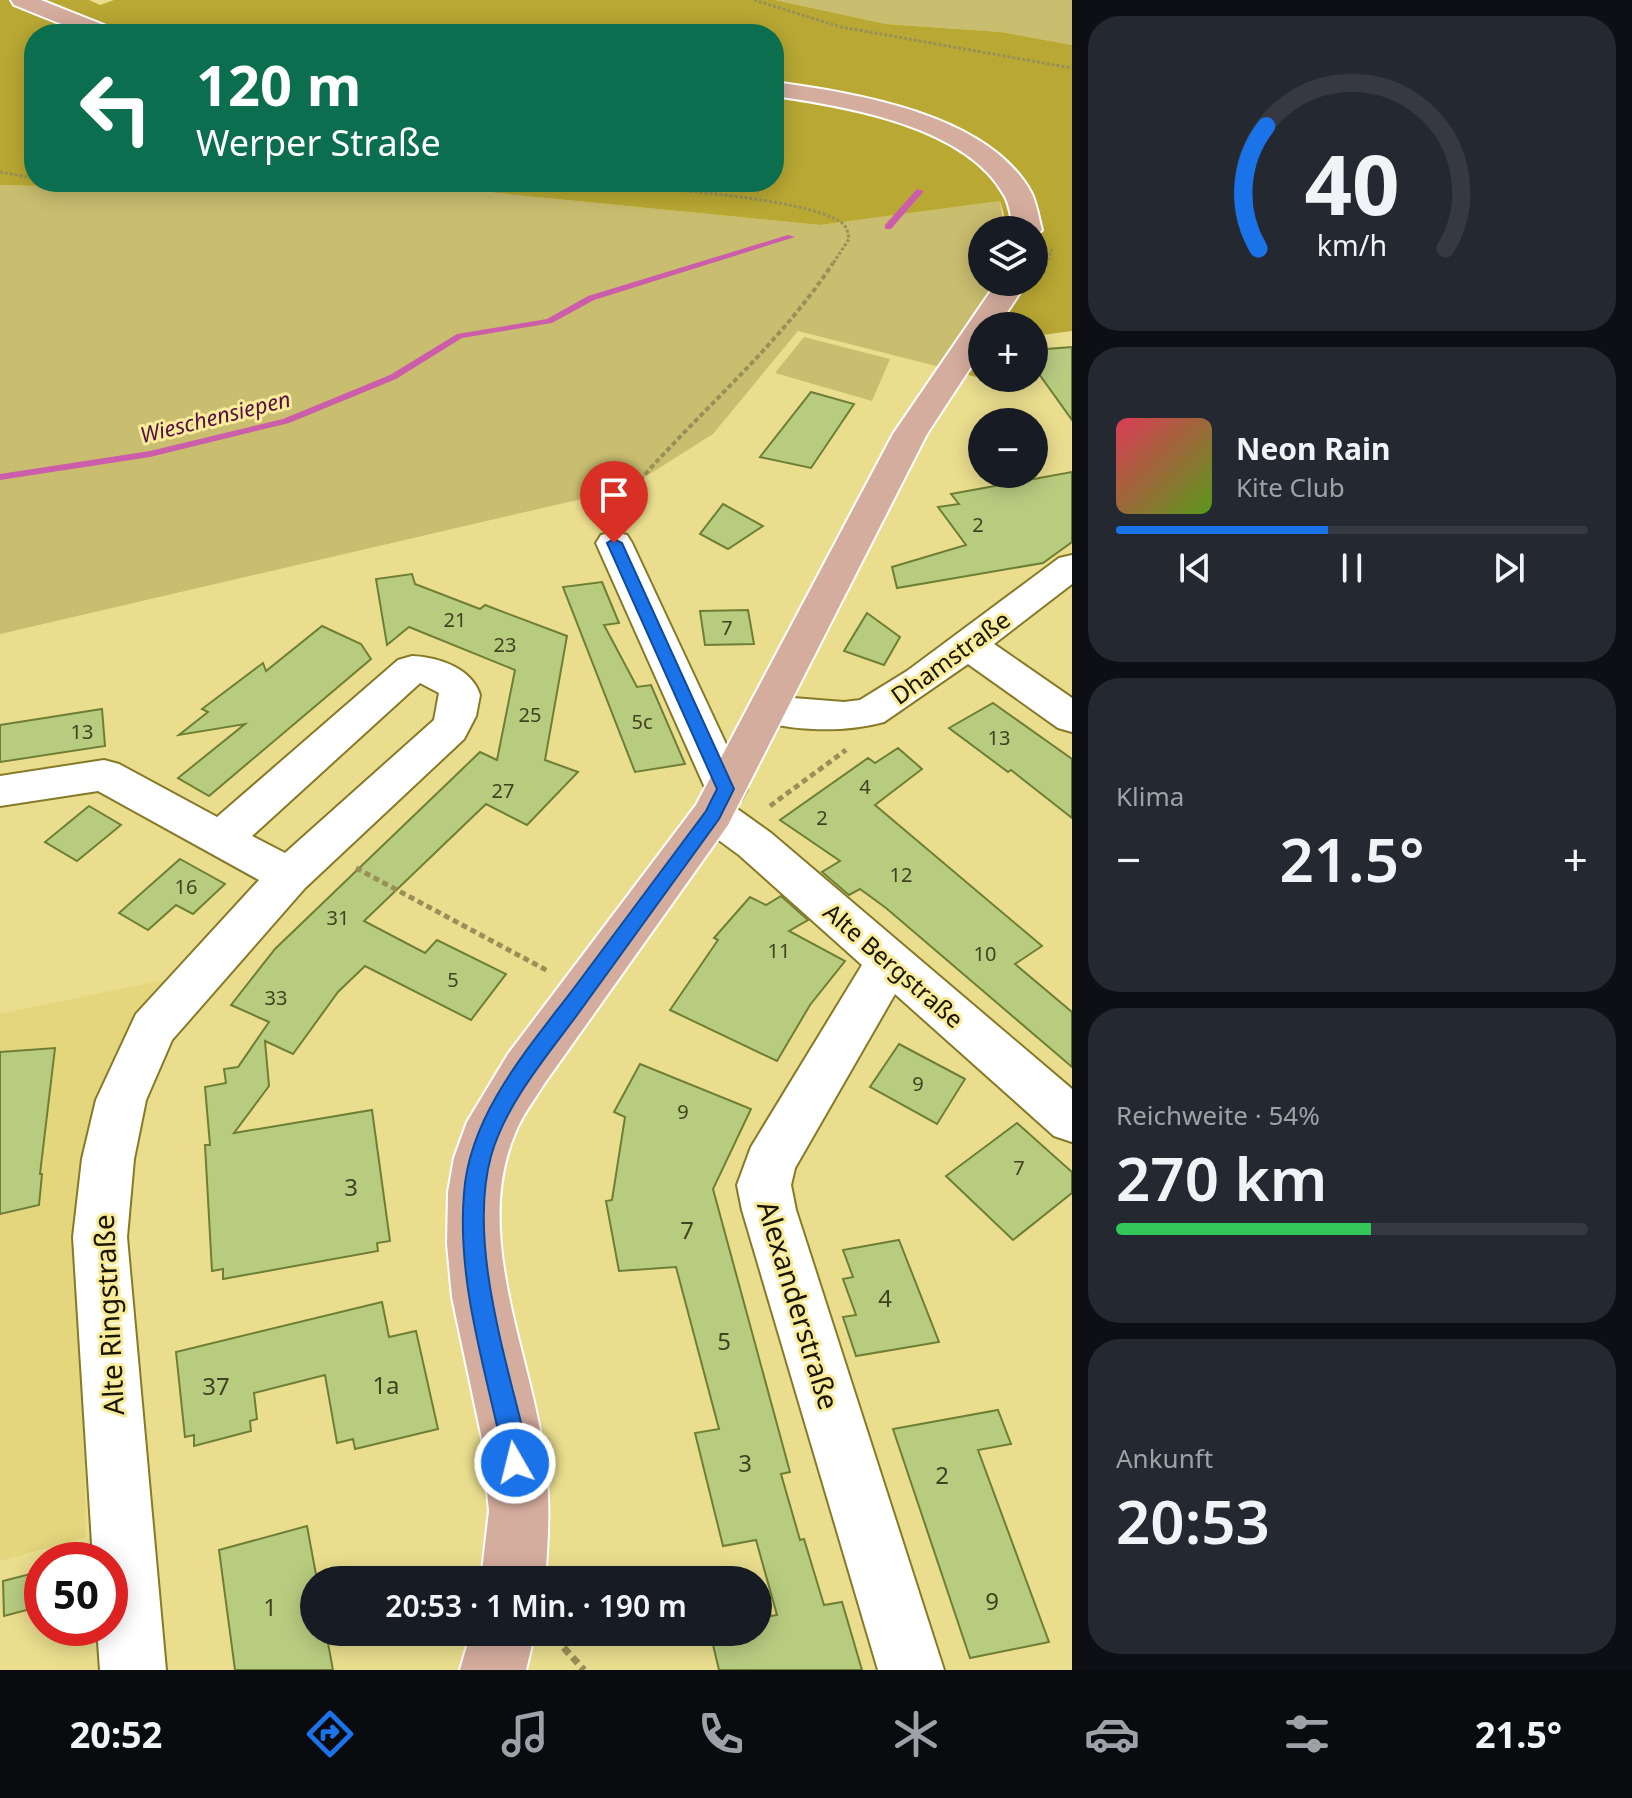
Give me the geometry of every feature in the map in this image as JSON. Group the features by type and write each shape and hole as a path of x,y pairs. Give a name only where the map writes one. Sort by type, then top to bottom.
{"main road":[{"path":"22,0 81,24"},
{"path":"784,91 872,107 926,125 958,140 985,158 1014,187 1025,216"},
{"path":"514,1566 520,1511 512,1439 480,1297 474,1244 475,1192 480,1158 493,1122 526,1069 583,990 726,811 768,710 910,434 968,348"},
{"path":"493,1670 499,1646"}],"street":[{"path":"614,543 726,811"},
{"name":"Dhamstraße","path":"768,710 844,716 870,712 885,705 1072,566"},
{"path":"968,645 1072,718"},
{"name":"Alte Ringstraße","path":"133,1670 100,1237 108,1159 121,1100 153,1028 304,862 449,729 459,689 422,668 412,669 220,839"},
{"path":"0,791 104,775 220,839 304,862"},
{"name":"Alte Bergstraße","path":"726,811 889,961 1072,1120"},
{"name":"Alexanderstraße","path":"889,961 770,1163 764,1185 769,1210 911,1670"}],"path":[{"path":"754,0 841,27 1072,68"},
{"path":"0,172 24,176"},
{"path":"614,543 610,524 614,511 637,482 797,313 826,278 849,239 845,226 834,219 786,207 672,192"},
{"path":"726,811 848,748 870,712"},
{"path":"304,862 583,990"},
{"path":"563,1646 584,1670"}],"shaded area":[{"path":"0,0 89,0 100,5 114,0 775,0 886,24 1001,32 1072,45 1072,331 1048,334 1048,312 974,312 984,296 1048,296 1048,216 1004,216 1000,201 820,225 487,192 784,192 784,24 24,24 24,186 0,185"},
{"path":"775,0 1072,0 1072,45 1001,32 886,24"},
{"path":"0,185 24,186 24,192 487,192 820,225 1000,201 1002,216 968,216 968,296 984,296 974,312 968,312 968,322 940,367 798,331 713,434 637,482 603,494 0,634"},
{"path":"968,322 968,375 940,367"},
{"path":"804,337 890,359 872,401 775,373"},
{"path":"163,980 110,1074 80,1271 86,1537 68,1542 24,1542 24,1554 0,1561 0,1014"}],"building":[{"path":"1072,347 1072,420 1048,387 1048,349"},
{"path":"811,392 854,404 811,468 760,457"},
{"path":"1072,472 1072,542 1043,563 897,588 892,567 966,545 938,507 959,504 951,494 984,488 1048,488 1048,476"},
{"path":"723,504 763,526 728,549 700,534"},
{"path":"412,574 415,584 480,609 485,605 567,636 545,760 578,772 527,825 486,804 364,921 425,953 437,940 506,974 471,1020 365,966 338,992 293,1054 265,1041 269,1086 234,1133 372,1110 390,1241 377,1243 378,1251 223,1279 223,1269 212,1271 205,1145 210,1145 205,1087 226,1083 224,1069 238,1067 269,1022 231,1005 275,949 480,752 497,760 515,670 409,627 387,645 376,579"},
{"path":"602,582 619,623 604,625 637,687 651,685 685,764 635,772 563,587"},
{"path":"748,610 754,644 705,645 700,611"},
{"path":"867,613 900,637 884,665 844,651"},
{"path":"322,626 361,644 371,659 209,796 178,778 245,724 179,735 208,712 202,709 263,663 266,671"},
{"path":"993,703 1072,759 1072,818 1011,770 1008,772 949,728"},
{"path":"102,709 105,746 0,762 0,725"},
{"path":"898,748 922,769 875,805 1042,946 1015,964 1072,1012 1072,1067 886,908 860,889 849,895 822,872 840,861 780,820 868,758 875,763"},
{"path":"89,806 121,825 77,861 45,842"},
{"path":"180,859 225,884 193,914 176,905 148,930 119,913"},
{"path":"781,896 808,920 789,931 845,961 810,1005 777,1061 670,1010 718,940 714,938 750,897 766,905"},
{"path":"899,1044 965,1079 937,1124 870,1087"},
{"path":"55,1048 39,1205 0,1214 0,1052"},
{"path":"640,1064 751,1109 713,1189 790,1472 781,1474 800,1540 804,1539 824,1605 842,1602 862,1670 719,1670 713,1646 772,1646 772,1616 777,1615 772,1597 772,1566 763,1566 756,1540 723,1546 695,1433 719,1429 676,1267 619,1271 606,1201 612,1200 625,1117 614,1112"},
{"path":"1017,1123 1072,1172 1072,1193 1013,1240 946,1176"},
{"path":"899,1240 939,1342 856,1356 843,1317 856,1315 843,1279 853,1277 843,1250"},
{"path":"382,1302 389,1337 416,1331 438,1429 355,1449 353,1439 337,1443 325,1375 254,1393 257,1419 250,1421 251,1431 194,1446 194,1435 185,1437 176,1352"},
{"path":"998,1410 1011,1444 978,1450 1049,1642 970,1658 893,1429"},
{"path":"307,1526 314,1566 300,1566 300,1646 329,1646 333,1670 235,1670 219,1550"},
{"path":"24,1576 24,1611 4,1616 3,1581"}],"waterway":[{"name":"Wieschensiepen","path":"888,227 920,191"},
{"name":"Wieschensiepen","path":"0,477 150,454 286,421 393,377 460,336 549,321 591,298 791,237"}],"route":[{"path":"515,1463 480,1297 474,1244 475,1192 480,1158 493,1122 526,1069 713,814 726,789 614,543"}]}
